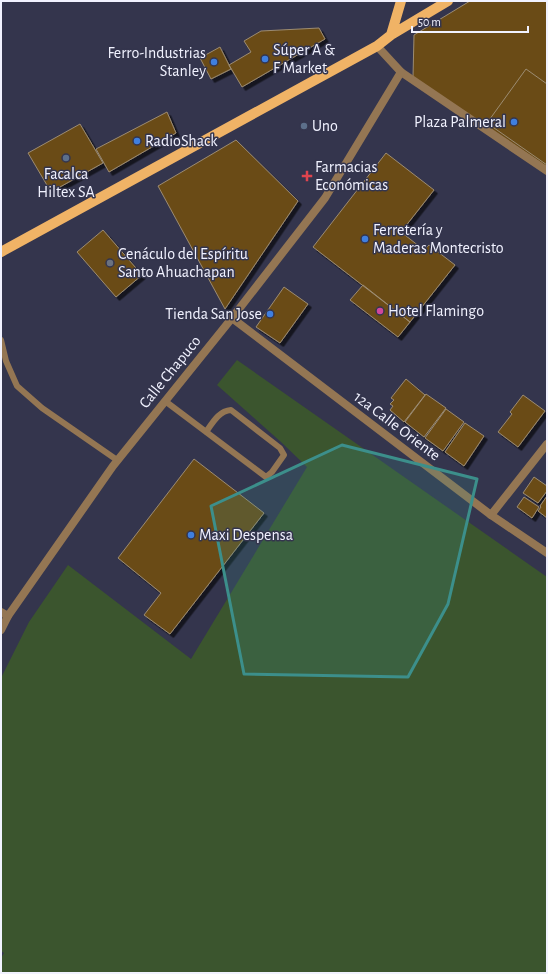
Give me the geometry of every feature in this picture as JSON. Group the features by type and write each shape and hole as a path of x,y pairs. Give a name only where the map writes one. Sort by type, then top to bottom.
{"main road":[{"path":"391,35 401,1"},
{"path":"1,252 377,46 391,35 448,1"}],"street":[{"path":"377,46 401,72 547,171"},
{"name":"Calle Chapuco","path":"1,630 4,614 117,460 232,318 325,198 401,72"},
{"name":"12a Calle Oriente","path":"232,318 492,515 547,553"},
{"path":"492,515 547,444"}],"lane":[{"path":"1,340 6,361 17,386 42,408 117,460"},
{"path":"165,401 206,432 266,477 272,472 284,455 280,448 231,410 225,410 218,415 206,432"}],"highlighted area":[{"path":"342,445 477,479 448,604 408,677 244,674 211,506"}],"green space":[{"path":"237,360 547,577 547,973 1,973 1,958 4,953 1,951 1,678 29,622 68,565 191,659 307,467 217,385"}],"building":[{"name":"Plaza Palmeral","path":"470,1 547,1 547,167 413,77 414,35"},
{"name":"Súper A & F Market","path":"319,28 325,39 242,87 229,65 251,52 244,41 261,31"},
{"name":"Ferro-Industrias Stanley","path":"220,47 231,69 211,79 200,58"},
{"path":"526,69 547,84 547,165 487,123"},
{"name":"RadioShack","path":"167,112 176,133 109,172 96,149"},
{"name":"Facalca Hiltex SA","path":"80,124 103,163 51,192 28,153"},
{"path":"236,140 298,201 225,309 158,186"},
{"name":"Ferretería y Maderas Montecristo","path":"386,153 434,190 401,232 424,250 429,245 455,265 410,322 313,247"},
{"name":"Cenáculo del Espíritu Santo Ahuachapan","path":"103,230 142,275 116,297 77,252"},
{"name":"Hotel Flamingo","path":"363,285 410,322 398,337 350,300"},
{"path":"284,287 308,304 280,343 256,327"},
{"path":"406,379 425,395 404,422 390,410 393,406 390,404 394,400 391,398"},
{"path":"426,394 446,408 424,437 405,422"},
{"path":"523,395 545,411 518,447 498,432 512,414 510,412"},
{"path":"446,409 464,422 443,451 425,438"},
{"path":"465,423 484,436 464,466 445,452"},
{"name":"Maxi Despensa","path":"194,459 264,513 170,634 144,615 161,593 118,558"},
{"path":"534,477 547,486 547,491 538,503 523,493"},
{"path":"547,496 547,518 538,511"},
{"path":"524,497 539,507 532,518 517,507"}],"place":[{"name":"Súper A & F Market","path":"265,59"},
{"name":"Ferro-Industrias Stanley","path":"214,62"},
{"name":"Plaza Palmeral","path":"514,122"},
{"name":"Uno","path":"304,126"},
{"name":"RadioShack","path":"137,141"},
{"name":"Facalca Hiltex SA","path":"66,158"},
{"name":"Farmacias Económicas","path":"307,176"},
{"name":"Ferretería y Maderas Montecristo","path":"365,239"},
{"name":"Cenáculo del Espíritu Santo Ahuachapan","path":"110,263"},
{"name":"Hotel Flamingo","path":"380,311"},
{"name":"Tienda San Jose","path":"270,314"},
{"name":"Maxi Despensa","path":"191,535"}]}
